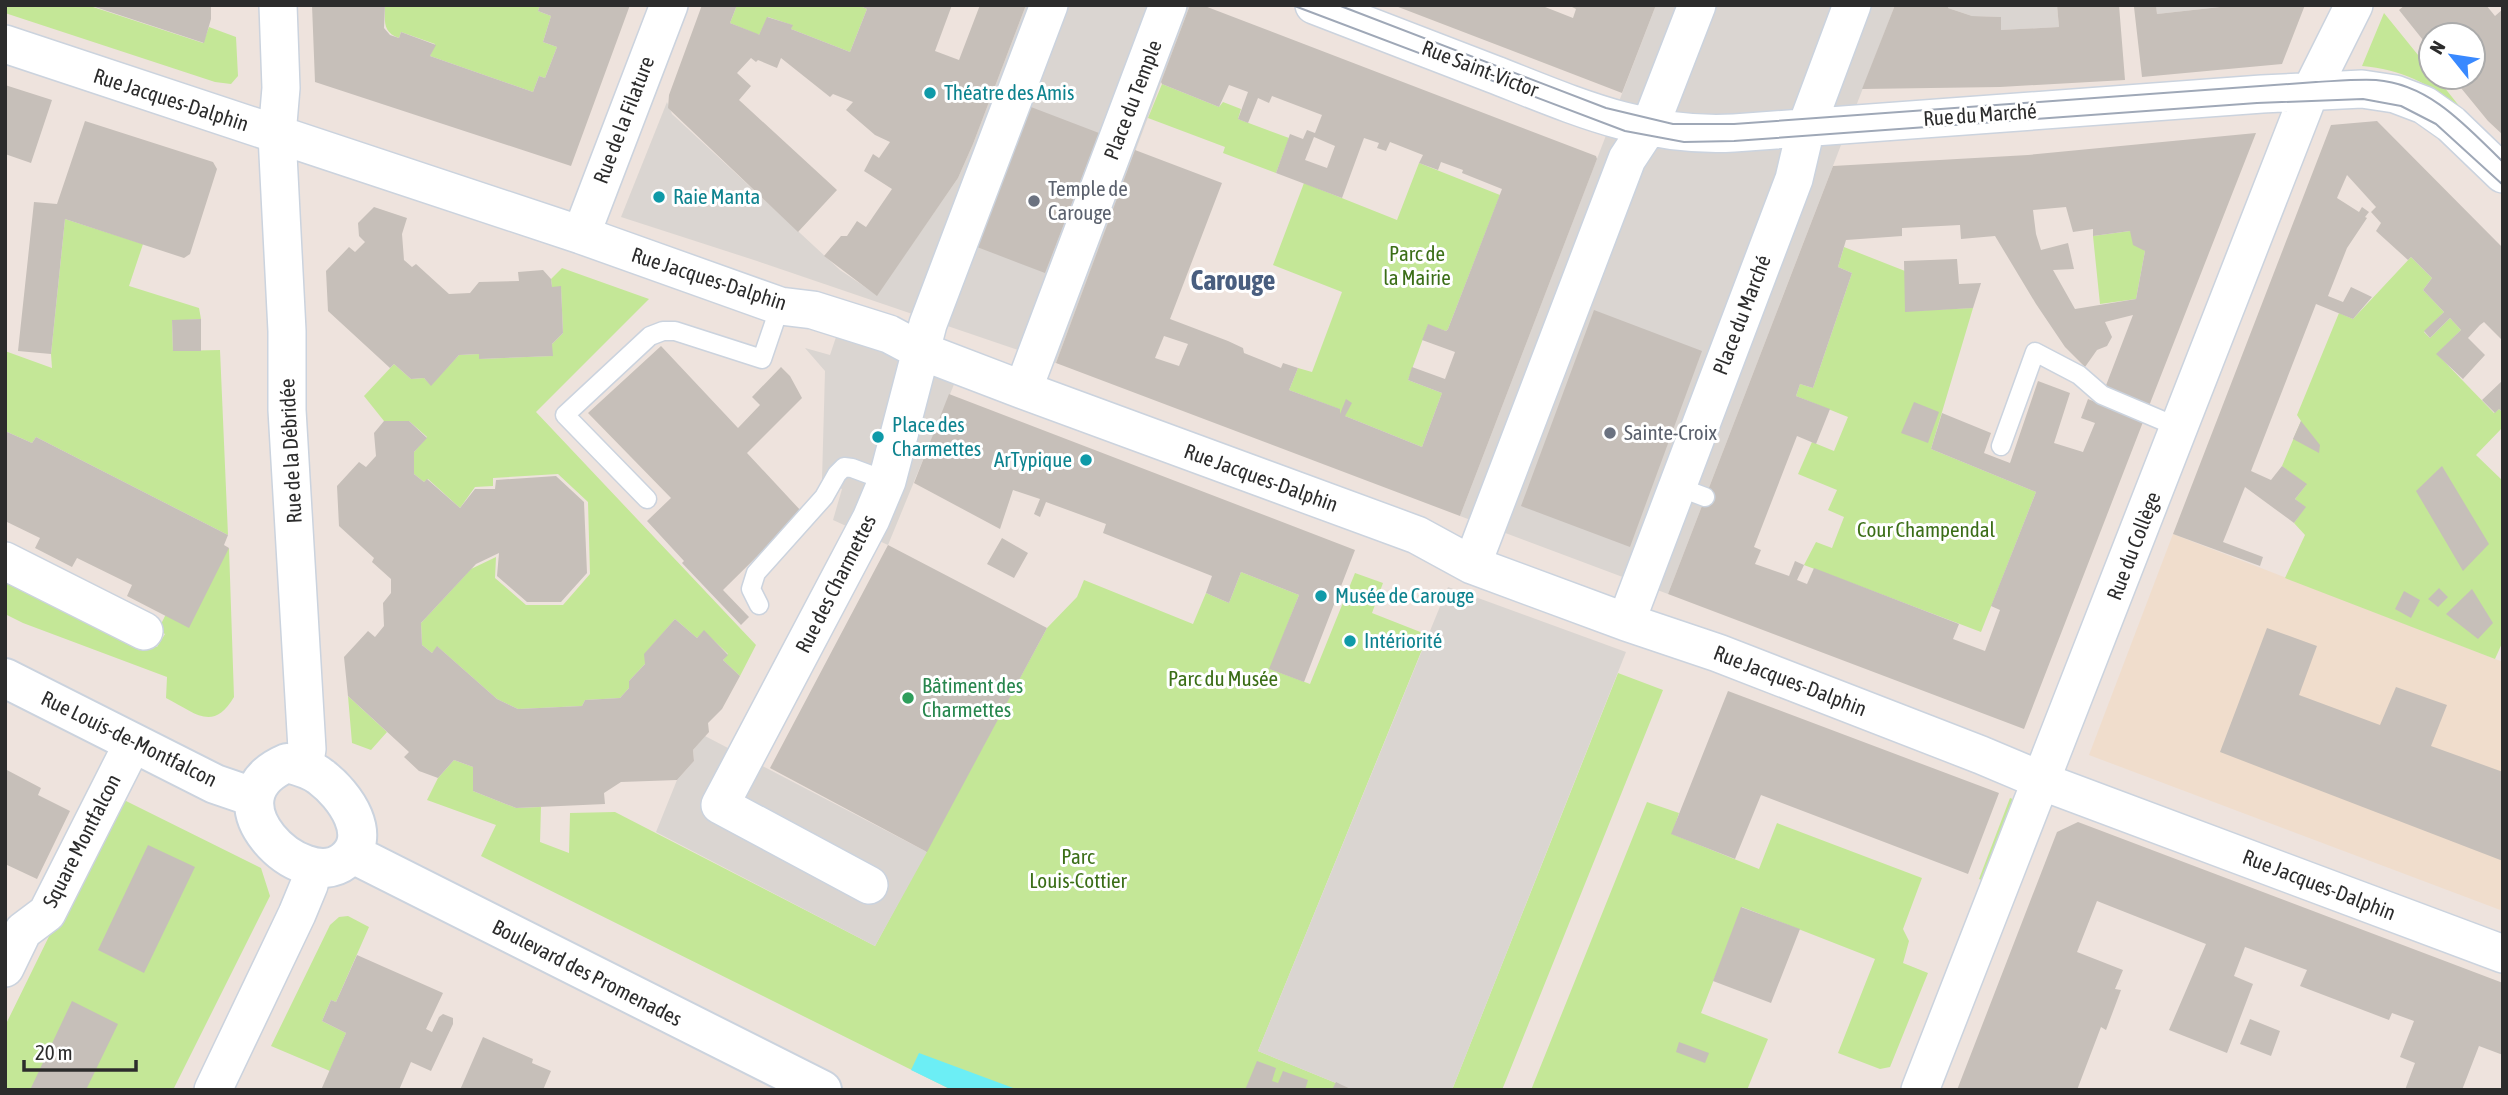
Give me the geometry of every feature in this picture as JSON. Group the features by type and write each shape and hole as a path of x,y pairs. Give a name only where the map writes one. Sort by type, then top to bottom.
{"street":[{"name":"Rue de la Débridée","path":"278,5 281,88 277,135 287,331 288,410 307,749 304,767"},
{"name":"Rue de la Filature","path":"581,235 669,5"},
{"path":"921,351 928,324 1049,5"},
{"name":"Place du Temple","path":"1023,390 1168,5"},
{"name":"Rue Saint-Victor","path":"1314,5 1581,108 1648,128"},
{"path":"1472,565 1627,159 1648,128 1697,5"},
{"name":"Place du Marché","path":"1626,622 1691,492 1794,179 1806,128 1852,5"},
{"name":"Rue du Collège","path":"1920,1090 2312,91 2354,5"},
{"name":"Rue Jacques-Dalphin","path":"5,44 581,235 780,306 813,310 888,334 921,351 1023,390 1417,536 1472,565 1718,653 2042,781 2503,954"},
{"name":"Rue du Marché","path":"1648,128 1704,134 2312,91 2379,90 2410,99 2438,114 2503,173"},
{"name":"Rue des Charmettes","path":"869,885 720,805 864,531 887,481 921,351"},
{"path":"5,561 144,631"},
{"name":"Rue Louis-de-Montfalcon","path":"5,678 215,784 253,797"},
{"name":"Square Montfalcon","path":"5,968 14,927 47,913 133,743"},
{"path":"287,763 304,767 320,776 348,803 358,838 353,854 327,870 313,869 280,850 263,830 255,815 253,797 258,782 270,771 287,763"},
{"name":"Boulevard des Promenades","path":"353,854 822,1090"},
{"path":"213,1090 297,914 313,869"}],"lane":[{"path":"647,499 565,415 650,336 663,331 674,331 762,359 780,306"},
{"path":"2001,446 2035,352 2079,375 2102,395 2180,428"},
{"path":"759,605 751,589 756,573 808,517 844,467 887,481"}],"shaded area":[{"path":"1026,5 1190,5 1056,363 621,217 667,102 672,114 840,270 877,295 958,178"},
{"path":"1656,5 1895,5 1668,594 1460,516"},
{"path":"1949,5 2057,5 2059,27 2001,30 2001,17 1972,16 1948,8"},
{"path":"2156,5 2238,5 2157,14"},
{"name":"Place des Charmettes","path":"837,334 886,351 889,355 955,382 888,545 833,520 842,489 822,480 825,371 805,348 830,355"},
{"path":"2173,534 2503,662 2503,911 2089,755"},
{"path":"1448,587 1626,652 1452,1090 1353,1090 1258,1051"},
{"path":"705,736 927,852 875,946 656,832 677,780 694,761 693,750"}],"green space":[{"path":"5,5 87,5 203,43 209,27 236,37 238,76 231,84 215,82 5,13"},
{"path":"385,5 540,5 538,11 551,16 543,42 557,47 545,78 539,76 533,92 430,56 435,44 401,32 399,38 394,36 387,29"},
{"path":"737,5 858,5 867,9 850,52 768,17 759,35 730,23"},
{"path":"2384,13 2417,54 2417,81 2389,70 2362,66"},
{"path":"1162,84 1219,107 1223,102 1241,109 1238,119 1289,138 1276,173 1223,153 1225,147 1148,118"},
{"path":"2437,91 2447,91 2460,107"},
{"name":"Parc de la Mairie","path":"1419,163 1500,195 1448,329 1446,331 1428,325 1408,380 1442,393 1422,447 1340,414 1339,409 1289,390 1298,368 1312,372 1342,292 1273,265 1304,183 1397,220"},
{"path":"65,219 143,244 129,286 199,308 201,319 172,321 173,351 220,350 228,535 36,437 32,443 5,431 5,351 52,368 51,354"},
{"path":"2130,231 2145,251 2136,299 2100,304 2093,236"},
{"name":"Cour Champendal","path":"1844,247 1905,271 1906,311 1973,308 1931,449 2036,492 1981,632 1804,565 1816,542 1832,548 1844,517 1828,510 1837,490 1798,474 1812,442 1834,451 1848,417 1796,396 1800,384 1813,388 1852,273 1838,267"},
{"path":"2411,257 2432,278 2423,290 2444,312 2424,332 2430,338 2450,318 2461,330 2437,354 2494,413 2499,409 2503,413 2503,427 2476,455 2503,481 2503,641 2495,659 2285,578 2305,535 2294,523 2305,507 2295,499 2306,485 2282,466 2301,421 2297,415 2339,313 2353,319"},
{"path":"562,268 649,299 536,412 756,645 740,676 723,660 728,654 704,631 697,638 675,619 645,654 645,664 629,681 629,688 620,698 585,700 582,706 518,709 497,699 438,647 432,653 422,645 421,623 471,569 496,557 495,578 526,605 563,605 590,574 588,502 558,474 493,478 493,486 475,487 460,508 428,479 424,482 414,474 414,452 427,437 409,421 384,421 364,396 394,364 411,379 424,378 431,385 459,355 479,354 479,359 552,356 552,344 563,333 561,287 552,287 551,279"},
{"path":"229,548 234,697 226,708 211,717 194,713 166,698 167,677 5,614 5,572 157,647 165,634 158,630 165,616"},
{"path":"1241,572 1299,595 1270,669 1310,684 1355,573 1383,583 1372,613 1428,635 1258,1051 1353,1090 952,1090 481,856 496,825 427,800 438,778 454,760 473,767 473,791 516,808 541,807 540,842 569,853 570,813 615,812 875,946 1047,628 1077,597 1084,580 1193,624 1206,593 1229,603"},
{"path":"1618,673 1663,690 1502,1090 1452,1090"},
{"path":"348,696 387,732 371,750 352,743"},
{"path":"2010,798 2021,802 1989,883 1979,879"},
{"path":"122,799 261,868 270,896 173,1090 5,1090 5,1026 114,804"},
{"path":"1647,802 1679,813 1672,834 1759,869 1777,823 1922,878 1903,929 1909,941 1903,963 1928,973 1890,1067 1880,1069 1838,1053 1875,959 1742,907 1701,1013 1768,1039 1747,1090 1531,1090"},
{"path":"348,916 369,927 336,1002 331,1000 322,1021 346,1033 330,1071 271,1046 330,925 339,917"}],"water":[{"path":"919,1053 1019,1090 952,1090 911,1070"}],"building":[{"path":"89,5 211,5 211,19 204,43"},
{"path":"312,5 385,5 384,28 390,35 399,38 401,32 436,45 430,56 533,92 539,76 545,78 557,47 543,42 551,16 538,11 540,5 630,5 571,166 315,82"},
{"path":"702,5 737,5 730,23 759,35 767,17 793,25 791,29 850,52 867,9 858,5 952,5 935,51 959,60 980,5 1026,5 958,178 877,296 824,256 841,236 847,236 857,221 866,227 892,189 864,171 873,154 879,158 890,142 875,135 846,110 853,102 833,94 830,97 781,58 777,68 751,58 737,73 751,86 739,100 837,190 798,232 668,108 669,95"},
{"path":"1190,5 1202,5 1596,156 1460,516 1056,363 1135,150 1222,183 1170,319 1228,341 1243,348 1244,353 1281,368 1283,363 1298,368 1289,390 1340,409 1340,414 1346,399 1352,403 1345,416 1422,447 1442,393 1408,380 1412,367 1445,379 1455,352 1422,340 1428,324 1446,331 1448,329 1502,189 1441,162 1438,170 1419,163 1423,155 1390,142 1386,151 1377,148 1379,143 1364,138 1342,198 1276,173 1290,134 1303,139 1307,130 1315,133 1322,115 1272,96 1269,103 1258,98 1248,123 1238,119 1248,92 1229,85 1219,107 1161,82","holes":["1314,137 1335,146 1327,168 1305,160","1164,336 1188,344 1179,366 1155,358"]},
{"path":"1393,5 1540,5 1573,18 1576,9 1568,5 1656,5 1622,93"},
{"path":"1895,5 1949,5 1948,8 1972,16 2001,17 2001,30 2059,27 2057,5 2119,5 2125,80 2000,87 1862,89"},
{"path":"2156,5 2157,14 2238,5 2305,5 2282,64 2142,77 2134,7"},
{"path":"2405,5 2486,5 2495,16 2503,9 2503,135 2463,91 2487,91 2487,21 2417,21 2417,32 2399,10"},
{"path":"5,85 52,100 31,163 5,154"},
{"name":"Temple de Carouge","path":"1031,107 1099,133 1045,273 977,247"},
{"path":"85,121 213,162 217,169 190,254 184,258 65,219 51,354 18,351 34,202 57,204"},
{"path":"2377,121 2503,248 2503,341 2484,322 2480,325 2468,338 2485,355 2463,379 2436,354 2461,330 2450,318 2430,338 2424,331 2444,312 2423,290 2432,278 2411,257 2408,260 2376,231 2381,223 2371,212 2376,207 2347,175 2337,198 2359,212 2362,207 2369,212 2347,248 2328,296 2343,302 2351,287 2372,297 2353,319 2316,304 2251,471 2271,480 2282,466 2307,484 2295,499 2306,507 2294,523 2245,487 2223,542 2263,557 2260,566 2173,534 2331,125"},
{"path":"2256,133 2149,406 2105,388 2133,315 2105,322 2112,337 2107,346 2097,350 2085,367 2065,347 1995,236 1961,239 1960,225 1902,228 1902,236 1846,240 1838,267 1852,273 1813,388 1800,384 1796,396 1830,409 1816,444 1797,436 1754,547 1761,550 1755,564 1789,576 1795,561 1804,565 1797,580 1807,584 1814,568 1959,624 1953,639 1985,651 2000,610 1991,606 2036,492 1931,449 1942,413 1991,433 1984,453 2010,463 2038,381 2070,393 2054,443 2083,452 2095,423 2081,418 2088,399 2143,422 2024,729 1668,594 1833,166 2028,155","holes":["2066,207 2073,232 2093,229 2093,236 2130,231 2133,245 2145,251 2136,299 2075,309 2053,270 2074,269 2068,243 2041,250 2033,210"]},
{"path":"374,207 407,218 402,234 404,260 412,267 416,264 449,294 470,293 479,282 519,281 518,272 543,270 551,279 552,287 561,286 563,333 552,344 553,356 479,359 479,354 459,355 431,386 424,378 411,379 394,364 390,368 328,311 326,271 349,247 355,252 365,242 359,236 358,223"},
{"path":"1957,259 1959,284 1981,283 1973,308 1905,312 1904,261"},
{"name":"Sainte-Croix","path":"1594,310 1702,351 1630,547 1521,506"},
{"path":"201,319 201,351 173,351 172,320"},
{"path":"661,346 738,428 760,405 752,397 781,367 790,376 802,398 747,453 802,512 723,590 749,617 741,625 682,563 684,561 647,521 671,498 588,413"},
{"path":"2503,380 2503,413 2499,409 2495,413 2482,400"},
{"path":"949,394 1355,550 1304,682 1269,669 1299,595 1241,572 1229,603 1206,593 1212,576 1103,533 1106,524 1046,502 1040,517 1034,514 1040,499 1013,490 1000,529 914,483"},
{"path":"1914,402 1939,412 1928,443 1901,433"},
{"path":"384,421 409,421 427,438 414,452 414,474 424,482 427,479 460,508 475,489 495,489 496,480 556,476 584,502 587,573 561,602 527,602 497,576 499,553 476,564 421,623 422,645 432,653 437,646 497,699 518,709 582,706 585,700 620,698 629,688 629,681 645,664 644,654 675,619 697,638 704,630 728,655 723,660 740,676 722,709 708,723 709,732 693,750 694,761 677,780 621,782 604,793 605,804 516,808 473,791 473,767 454,760 438,778 419,771 404,757 409,752 348,696 344,657 368,631 375,637 384,626 383,603 391,593 391,579 372,562 374,558 339,526 337,486 359,462 366,467 376,456 374,433"},
{"path":"2301,421 2320,445 2319,453 2293,439"},
{"path":"5,431 32,443 36,437 228,535 224,545 229,548 189,628 127,596 132,585 77,558 72,567 35,548 40,538 5,521"},
{"path":"2442,466 2489,544 2463,571 2416,491"},
{"path":"1002,538 1028,553 1014,578 987,564"},
{"name":"Bâtiment des Charmettes","path":"888,545 1047,628 927,852 770,768"},
{"path":"2439,588 2448,597 2438,607 2428,599"},
{"path":"2472,589 2493,623 2478,639 2446,614"},
{"path":"2404,591 2420,600 2411,618 2395,609"},
{"path":"2267,628 2317,646 2299,695 2380,725 2396,687 2447,705 2431,746 2503,772 2503,861 2220,752"},
{"path":"1728,691 1999,793 1968,874 1761,795 1735,859 1671,834"},
{"path":"5,769 41,788 38,795 70,811 37,879 5,864"},
{"path":"2078,822 2503,983 2503,1055 2479,1046 2462,1090 2405,1090 2415,1063 2400,1057 2414,1021 2392,1013 2389,1020 2300,986 2307,970 2245,947 2234,976 2253,984 2227,1053 2169,1030 2206,944 2097,901 2077,952 2123,970 2115,989 2121,990 2106,1030 2101,1027 2077,1090 1957,1090 2057,832"},
{"path":"148,845 195,867 144,973 98,950"},
{"path":"1741,907 1800,929 1771,1003 1713,981"},
{"path":"357,955 443,993 426,1029 432,1032 443,1014 453,1018 453,1024 431,1071 411,1062 399,1090 321,1090 346,1033 322,1021 331,1000 336,1002"},
{"path":"72,1001 118,1024 86,1090 30,1090"},
{"path":"2250,1019 2280,1031 2271,1056 2240,1044"},
{"path":"483,1037 533,1059 532,1063 551,1071 543,1090 460,1090"},
{"path":"1679,1042 1709,1053 1705,1063 1676,1052"},
{"path":"1257,1061 1276,1068 1272,1081 1278,1083 1283,1071 1308,1080 1305,1090 1245,1090"},
{"path":"1336,1082 1342,1085 1353,1090 1332,1090"}],"tram line":[{"path":"1292,5 1625,131 1684,142 1734,141 2257,103 2363,99 2401,106 2436,124 2503,185"},
{"path":"1338,5 1606,108 1673,124 1734,124 2316,82 2376,80 2395,83 2430,98 2461,122 2503,162"}],"place":[{"name":"Théatre des Amis","path":"930,93"},
{"name":"Raie Manta","path":"659,197"},
{"name":"Temple de Carouge","path":"1034,201"},
{"name":"Sainte-Croix","path":"1610,433"},
{"name":"Place des Charmettes","path":"878,437"},
{"name":"ArTypique","path":"1086,460"},
{"name":"Musée de Carouge","path":"1321,596"},
{"name":"Intériorité","path":"1350,641"},
{"name":"Bâtiment des Charmettes","path":"908,698"}],"district":[{"name":"Carouge","path":"1233,280"}],"park label":[{"name":"Parc du Musée","path":"1223,679"},
{"name":"Parc Louis-Cottier","path":"1078,869"}]}
